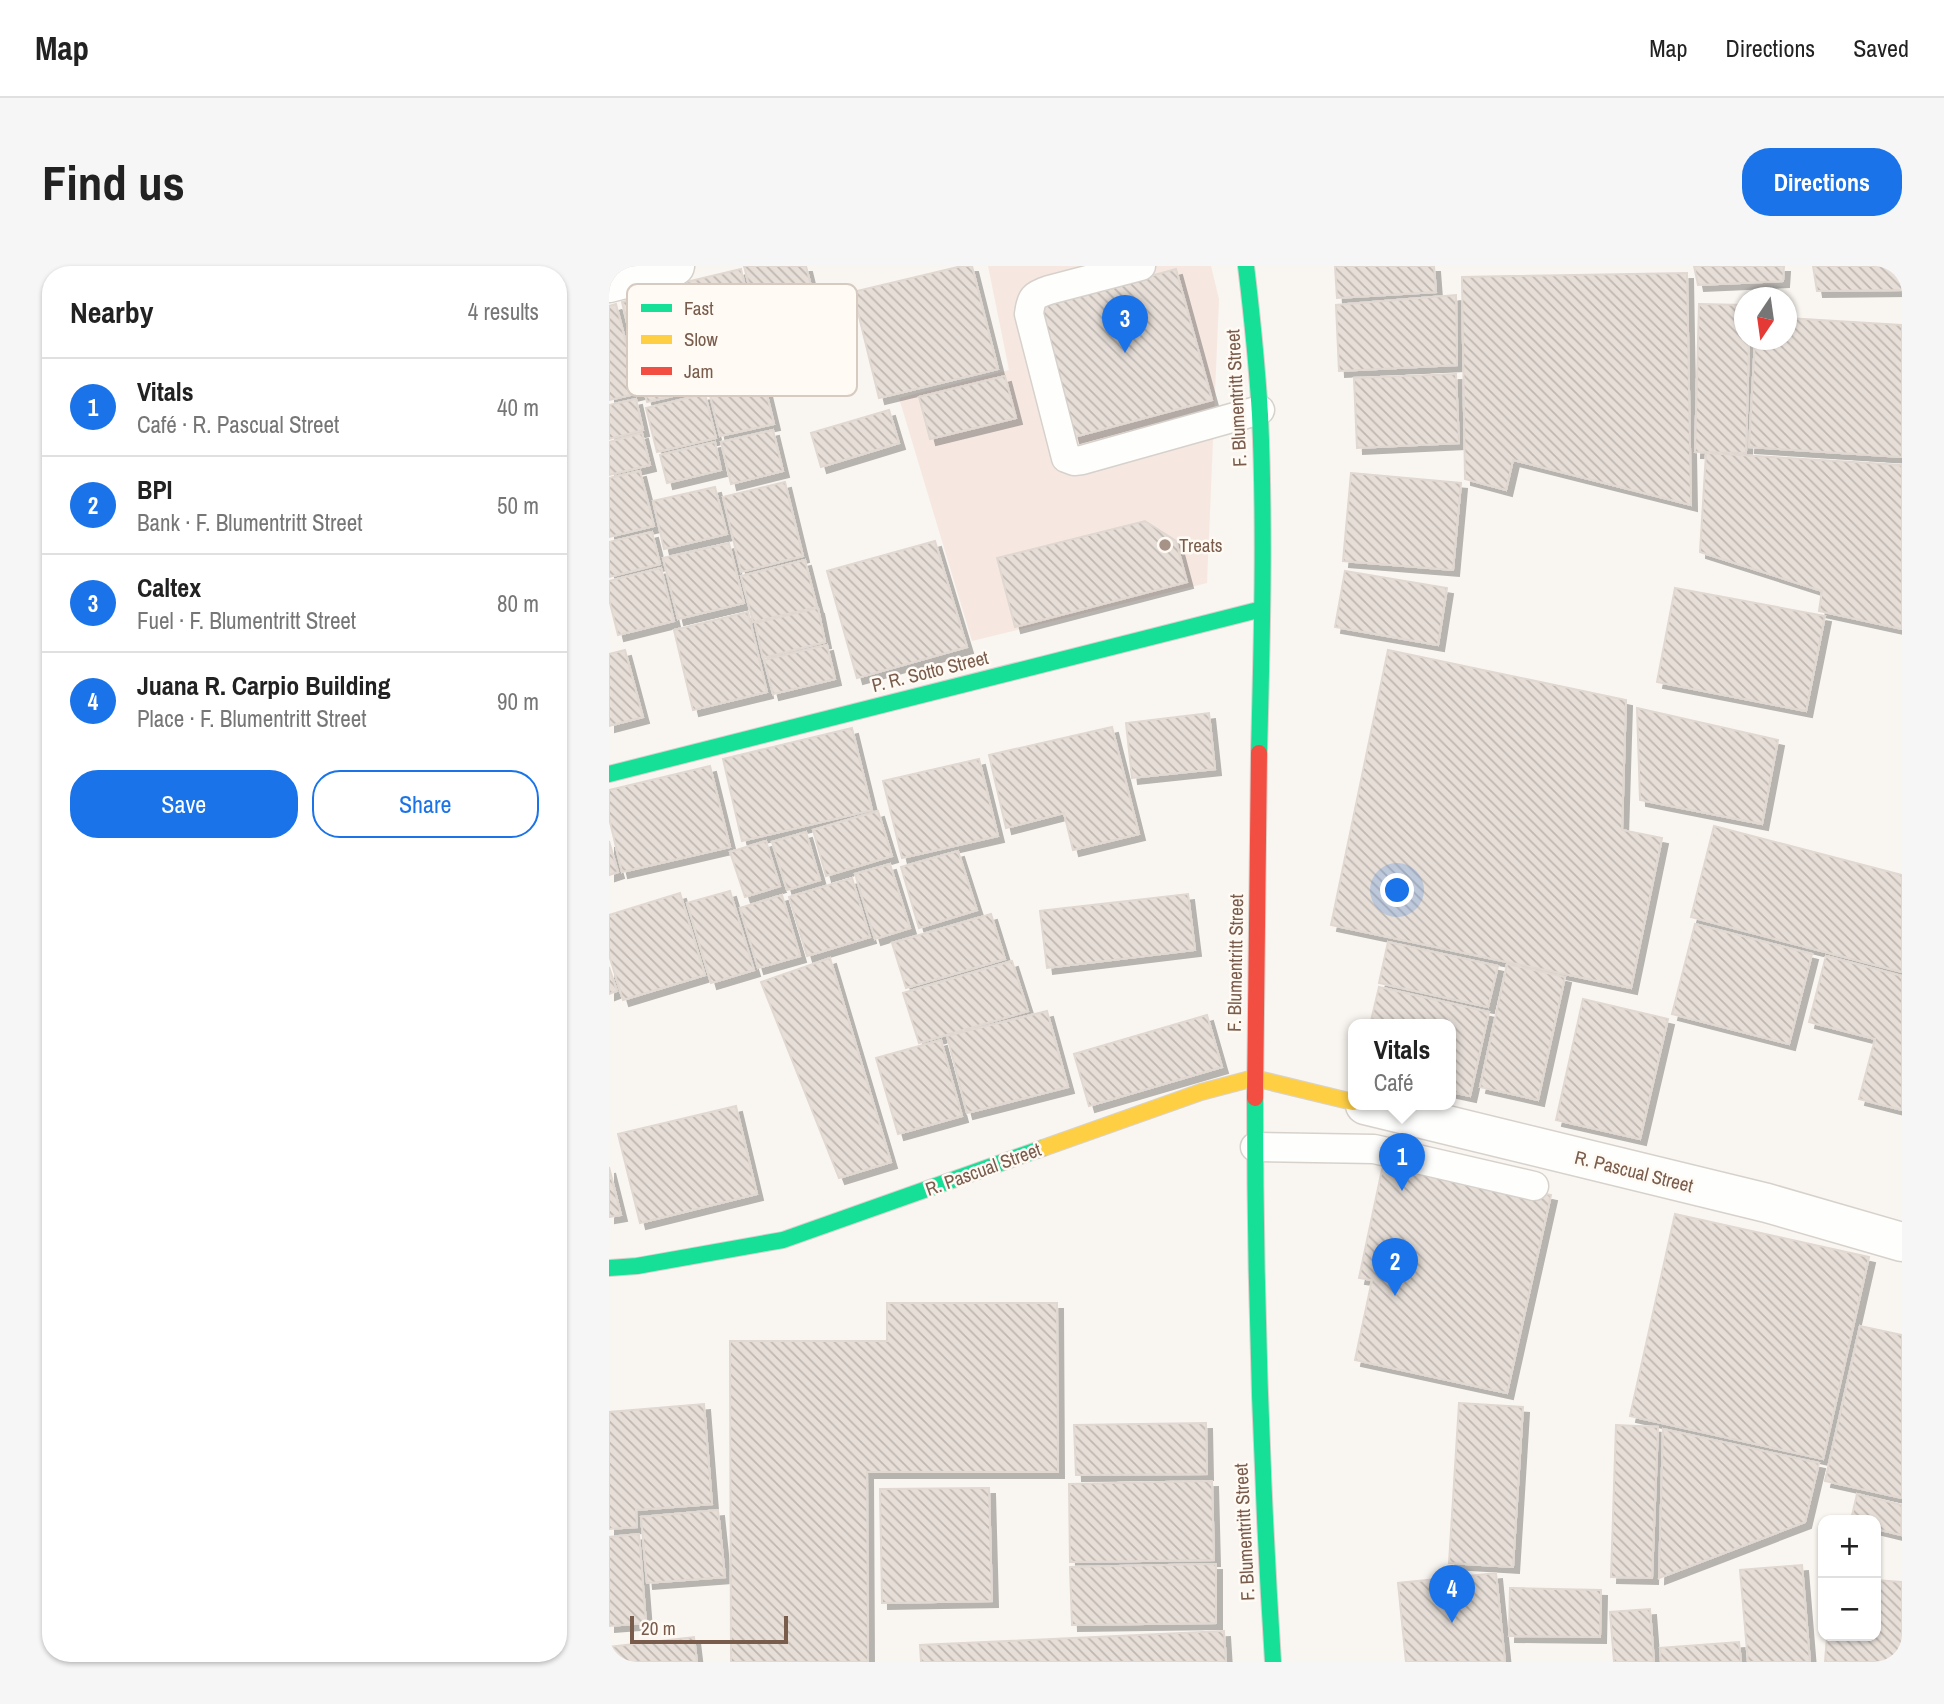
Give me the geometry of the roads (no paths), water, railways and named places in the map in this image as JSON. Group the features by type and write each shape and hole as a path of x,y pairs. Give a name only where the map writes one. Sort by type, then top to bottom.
{"street":[{"path":"609,283 675,266"},
{"name":"F. Blumentritt Street","path":"1246,266 1260,410 1263,545 1254,1078 1261,1447 1273,1662"},
{"name":"P. R. Sotto Street","path":"609,774 1262,609"},
{"name":"R. Pascual Street","path":"609,1268 637,1266 783,1240 1201,1092 1254,1078 1348,1101"},
{"name":"R. Pascual Street","path":"1386,1110 1767,1203 1902,1242"}],"lane":[{"path":"1140,266 1049,290 1036,295 1030,303 1029,314 1066,458 1082,460 1260,410"},
{"path":"1255,1147 1374,1149 1534,1186"}],"place":[{"name":"Caltex","path":"1125,353"},
{"name":"Treats","path":"1165,545"},
{"name":"Vitals","path":"1402,1191"},
{"name":"BPI","path":"1395,1296"},
{"name":"Juana R. Carpio Building","path":"1452,1623"}]}
